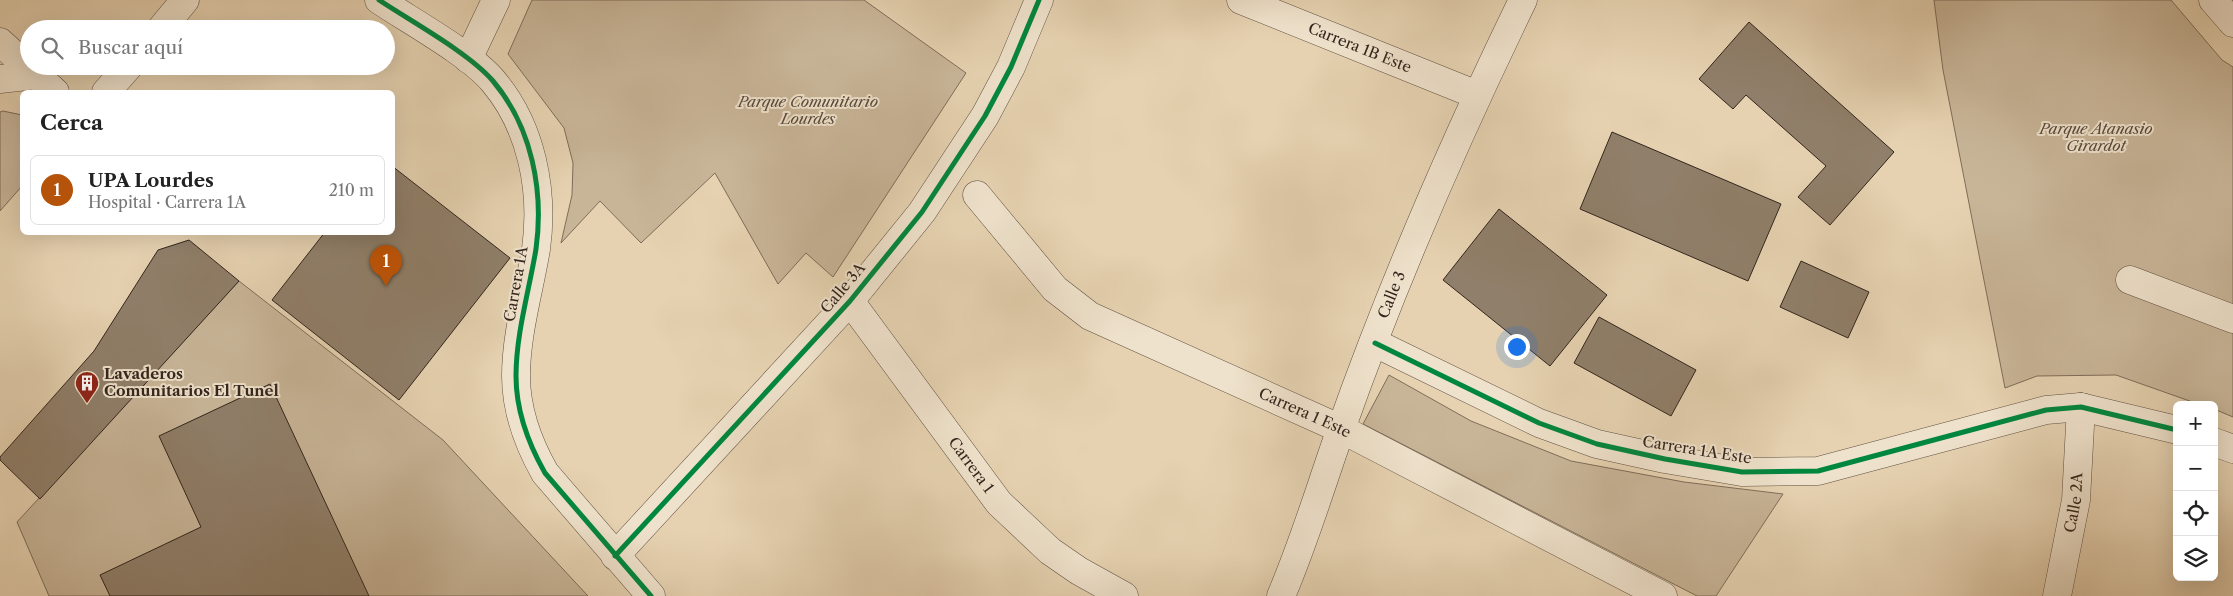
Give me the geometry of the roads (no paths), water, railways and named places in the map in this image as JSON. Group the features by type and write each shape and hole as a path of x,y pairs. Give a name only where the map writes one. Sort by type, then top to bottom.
{"street":[{"path":"168,20 185,0"},
{"name":"Carrera 1A","path":"379,0 468,59 492,81 510,105 523,131 538,189 536,248 517,351 518,402 523,427 532,451 545,473 651,596"},
{"path":"468,59 496,0"},
{"name":"Calle 3A","path":"615,556 850,300 922,212 954,166 1011,67 1039,0"},
{"name":"Carrera 1B Este","path":"1241,0 1477,95"},
{"name":"Calle 3","path":"1281,596 1318,502 1341,429 1428,205 1477,95 1523,0"},
{"path":"2213,0 2233,23"},
{"path":"0,42 20,60"},
{"path":"36,75 46,84"},
{"path":"108,90 121,75"},
{"path":"0,79 46,84"},
{"name":"Carrera 1 Este","path":"977,195 1055,289 1090,316 1341,429 1663,596"},
{"path":"2130,280 2233,319"},
{"name":"Carrera 1","path":"850,300 999,503 1050,551 1079,571 1124,596"},
{"name":"Carrera 1A Este","path":"1375,343 1539,423 1588,441 1665,459 1742,472 1818,471 2046,410 2082,407 2173,429"},
{"name":"Calle 2A","path":"2057,596 2076,500 2082,407"},
{"path":"2218,443 2233,449"}],"place":[{"name":"UPA Lourdes","path":"386,286"},
{"name":"Lavaderos Comunitarios El Tunel","path":"87,404"}],"park label":[{"name":"Parque Comunitario Lourdes","path":"808,110"},
{"name":"Parque Atanasio Girardot","path":"2096,138"}]}
